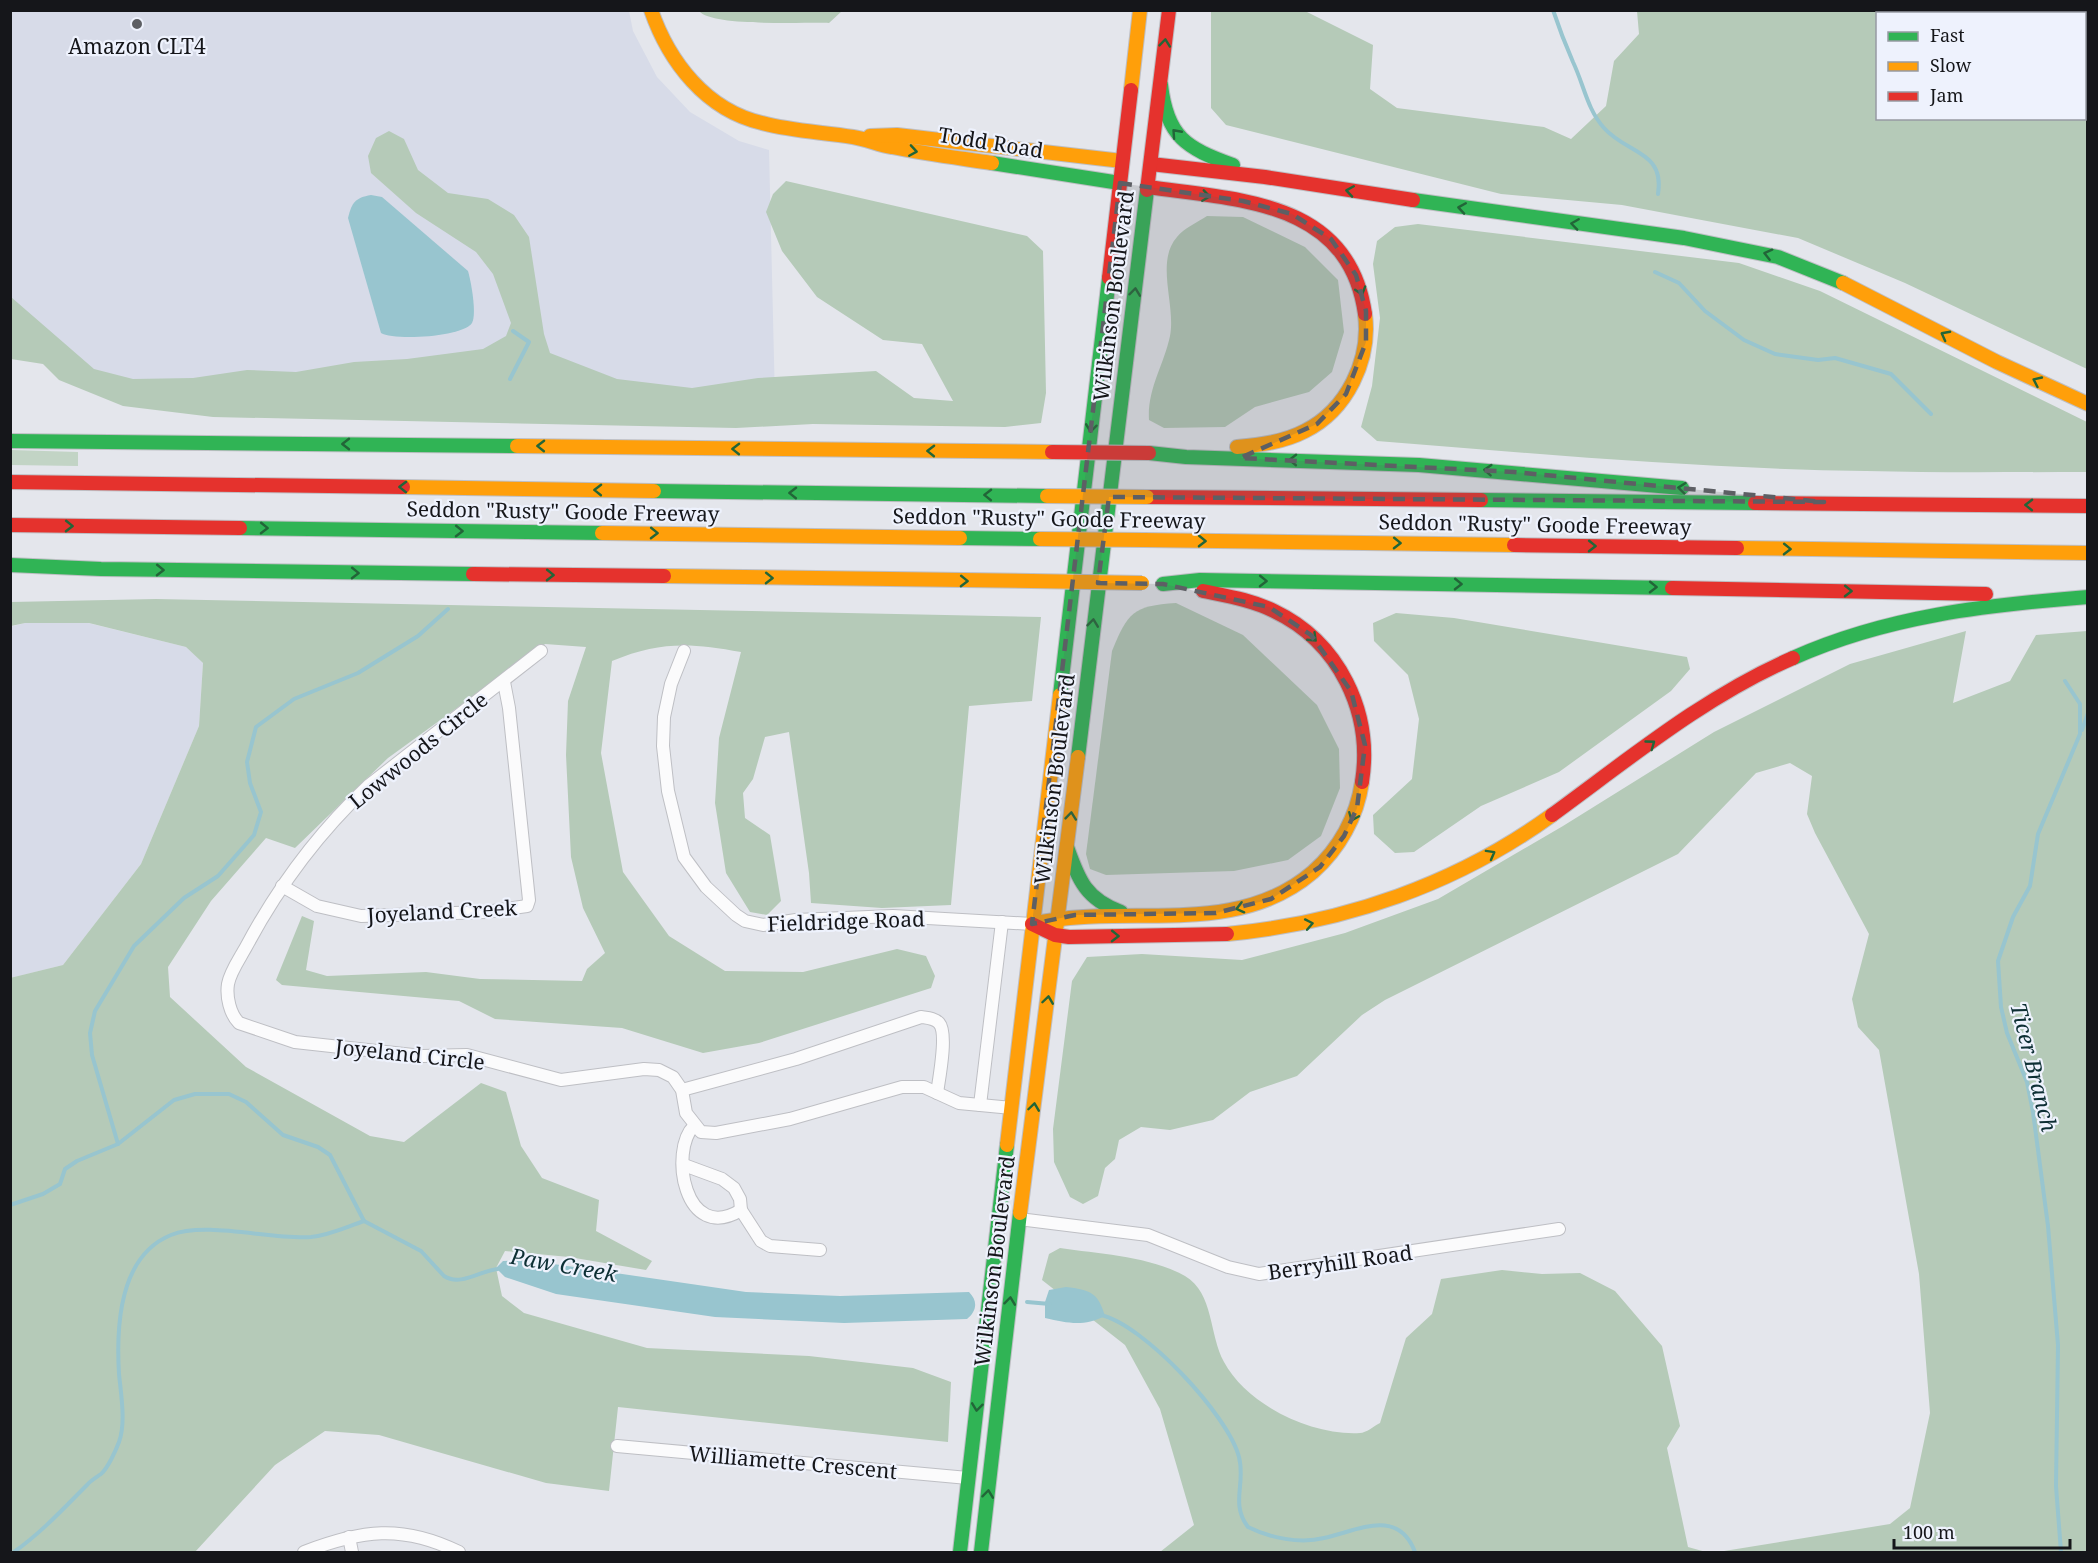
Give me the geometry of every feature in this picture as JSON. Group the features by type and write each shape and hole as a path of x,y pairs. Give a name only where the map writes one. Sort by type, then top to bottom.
{"main road":[{"name":"Todd Road","path":"651,10 659,32 678,64 703,94 724,110 759,124 857,137 890,147 1266,206 1312,225 1331,239 1346,258 1362,294 1368,325 1363,357 1357,375 1346,394 1317,424 1293,436 1268,443 1149,453"},
{"name":"Wilkinson Boulevard","path":"960,1551 1140,10"},
{"name":"Wilkinson Boulevard","path":"981,1552 1019,1219 1057,936 1161,85 1168,10"},
{"path":"1161,85 1163,107 1168,124 1177,136 1209,156 1265,177 1516,216 1696,240 1778,257 1858,289 1997,362 2088,404"},
{"name":"Todd Road","path":"857,137 897,135 1265,177"},
{"path":"10,430 58,436 68,442"},
{"path":"10,441 1149,453 1455,467 1824,502"},
{"name":"Seddon \"Rusty\" Goode Freeway","path":"10,482 1047,496 2088,506"},
{"name":"Seddon \"Rusty\" Goode Freeway","path":"10,525 2088,553"},
{"path":"10,565 101,569 1162,584 1258,603 1293,621 1311,635 1340,670 1359,710 1365,745 1364,778 1357,808 1340,842 1320,867 1293,888 1254,905 1216,913 1059,916 1032,924"},
{"path":"10,577 63,575 101,569"},
{"path":"1162,584 1200,580 2088,596"},
{"path":"1032,924 1057,936 1172,937 1244,934 1325,921 1363,910 1438,882 1498,850 1692,715 1789,658 1855,633 1921,616 1998,604 2088,596"},
{"path":"1067,847 1084,891 1096,902 1134,915"},
{"path":"1019,1219 1013,1215 1011,1207 1025,1069 1024,994"},
{"path":"960,1551 981,1552"}],"street":[{"name":"Lowwoods Circle","path":"282,886 322,834 362,792 541,651"},
{"name":"Fieldridge Road","path":"684,651 671,684 664,717 663,746 668,791 684,857 706,887 736,915 746,921 763,925 796,920 893,916 1032,924"},
{"name":"Joyeland Creek","path":"282,886 317,906 361,916 486,912 527,906 529,900 509,708 504,682"},
{"name":"Joyeland Circle","path":"282,886 258,924 228,984 230,1009 239,1023 296,1042 422,1056 467,1055 561,1080 644,1069 659,1070 673,1077 682,1090"},
{"path":"980,1105 1002,922"},
{"path":"938,1093 943,1034 940,1024 933,1018 921,1017 796,1059 682,1090 686,1113 694,1126 701,1132 716,1133 790,1119 902,1087 924,1087 958,1103 1012,1108"},
{"path":"694,1126 687,1134 683,1146 686,1188 692,1204 704,1215 717,1219 729,1218 741,1210"},
{"path":"684,1165 722,1179 734,1188 740,1199 741,1210 761,1241 770,1246 820,1250"},
{"name":"Berryhill Road","path":"1019,1219 1148,1236 1228,1267 1259,1274 1559,1229"},
{"name":"Williamette Crescent","path":"617,1446 968,1478"},
{"path":"304,1552 349,1537 378,1532 410,1534 459,1552"},
{"path":"349,1537 352,1552"}],"highlighted area":[{"path":"1120,183 1243,201 1292,214 1331,239 1356,275 1366,311 1366,342 1346,394 1317,424 1240,458 1514,472 1824,502 1109,497 1098,583 1163,584 1269,607 1311,635 1351,691 1365,745 1357,808 1344,836 1320,867 1271,899 1216,913 1075,915 1032,924"}],"shaded area":[{"path":"10,11 629,11 633,31 657,77 690,112 739,141 769,150 775,401 93,383 11,318"},
{"path":"25,623 88,623 186,647 203,663 199,726 141,864 63,965 11,978 10,627"}],"green space":[{"path":"699,11 842,11 829,23 780,23 739,22 707,16"},
{"path":"1211,11 1305,11 1373,45 1370,89 1397,108 1544,127 1571,139 1606,106 1614,61 1639,34 1637,11 2087,11 2087,369 1905,283 1798,238 1622,205 1501,194 1226,125 1211,108"},
{"path":"389,131 404,139 418,170 448,193 488,199 514,215 529,237 544,334 550,353 617,379 692,388 758,378 876,371 914,398 953,401 922,344 883,340 817,297 782,251 766,212 773,194 786,181 1027,236 1043,251 1046,393 1041,423 1005,427 813,424 736,428 213,417 123,406 59,380 43,364 11,359 11,297 94,369 133,379 193,378 247,370 296,372 354,362 407,359 483,349 506,336 511,323 493,274 476,252 416,213 371,173 368,156 376,138"},
{"path":"1207,216 1243,217 1305,247 1338,280 1344,332 1332,372 1309,392 1255,407 1225,427 1164,428 1149,420 1149,409 1153,387 1170,336 1171,311 1167,259 1177,237"},
{"path":"1418,224 1739,263 1820,291 2087,422 2087,472 1805,470 1622,460 1377,441 1361,427 1372,386 1380,318 1373,264 1377,241 1395,227"},
{"path":"11,450 78,452 78,466 11,465"},
{"path":"156,599 1041,617 1032,701 969,706 951,905 882,908 811,903 809,873 789,732 765,737 753,779 743,793 745,818 770,835 781,901 767,915 750,912 726,873 715,803 719,738 741,652 691,646 661,647 612,661 601,753 623,872 669,936 725,971 803,972 897,949 926,956 935,976 931,988 759,1043 703,1053 622,1028 495,1019 459,1001 282,985 276,980 302,916 314,921 306,970 327,976 426,972 480,979 582,981 587,969 605,953 583,908 571,857 566,755 568,701 586,647 545,644 388,758 295,848 266,838 211,901 168,967 170,997 246,1067 370,1136 404,1142 481,1083 506,1092 521,1146 542,1178 599,1200 596,1231 652,1261 646,1270 569,1257 505,1251 496,1268 502,1296 524,1313 647,1348 809,1356 913,1368 951,1382 948,1442 618,1407 609,1491 546,1483 379,1435 325,1431 275,1465 195,1552 11,1552 10,978 63,965 141,864 199,726 203,663 186,647 89,623 25,623 11,626 11,602"},
{"path":"1176,603 1243,635 1317,705 1339,749 1340,788 1321,836 1288,860 1234,871 1106,875 1090,869 1086,854 1112,651 1123,627 1134,614 1150,606"},
{"path":"1396,613 1454,618 1687,657 1690,669 1671,691 1559,772 1481,806 1414,852 1395,853 1374,834 1373,815 1412,779 1419,719 1408,675 1374,641 1373,623"},
{"path":"1966,631 1953,703 2010,681 2036,635 2087,631 2087,1552 1718,1552 1890,1524 1910,1508 1930,1413 1919,1274 1879,1050 1858,1027 1852,999 1869,934 1807,814 1812,776 1790,763 1756,773 1678,854 1385,1000 1362,1015 1297,1076 1250,1092 1213,1120 1170,1130 1141,1127 1119,1140 1115,1159 1105,1168 1098,1196 1083,1204 1070,1197 1054,1162 1053,1129 1072,981 1087,957 1142,954 1242,960 1345,933 1438,899 1563,826 1714,732 1850,664"},
{"path":"1060,1248 1140,1260 1171,1269 1185,1276 1201,1293 1219,1351 1234,1378 1248,1392 1283,1415 1302,1423 1341,1433 1362,1433 1380,1423 1406,1338 1432,1314 1441,1279 1502,1270 1542,1274 1580,1273 1615,1291 1662,1346 1680,1426 1667,1448 1688,1547 1706,1552 1160,1552 1194,1525 1160,1409 1125,1345 1042,1280 1049,1254"}],"water":[{"path":"371,195 382,197 468,271 474,312 472,323 466,328 456,332 413,337 381,333 348,218 355,202"},
{"path":"526,1260 746,1292 840,1296 969,1292 974,1299 975,1306 973,1313 967,1319 844,1323 715,1317 556,1294 505,1277 496,1268 503,1261"},
{"path":"1066,1287 1081,1289 1092,1294 1099,1302 1105,1316 1082,1323 1045,1318 1045,1302 1049,1290"}],"waterway":[{"name":"Ticer Branch","path":"1553,10 1598,121 1613,137 1650,161 1656,169 1659,180 1658,194"},
{"name":"Ticer Branch","path":"1655,272 1679,283 1705,311 1744,340 1775,354 1818,360 1835,358 1891,374 1931,414"},
{"path":"510,379 529,342 513,331"},
{"path":"118,1144 92,1055 90,1033 95,1011 134,946 184,898 218,876 254,835 261,812 250,783 247,762 256,727 294,699 358,673 418,636 448,609"},
{"name":"Ticer Branch","path":"2061,1552 2056,1486 2058,1345 2048,1226 2033,1112 2027,1082 2007,1033 2001,1007 1998,961 2013,917 2030,886 2038,834 2080,734 2080,704 2065,681"},
{"path":"2082,730 2088,713"},
{"name":"Paw Creek","path":"10,1205 43,1194 60,1184 65,1169 77,1161 118,1144 174,1100 195,1094 229,1094 246,1102 283,1135 318,1147 330,1155 364,1221 421,1251 444,1276 457,1280 498,1269"},
{"path":"14,1552 101,1474 116,1450 123,1417 118,1355 120,1314 131,1275 154,1245 171,1235 185,1231 220,1230 311,1237 331,1233 364,1221"},
{"name":"Paw Creek","path":"1027,1302 1050,1304"},
{"name":"Paw Creek","path":"1101,1315 1119,1322 1161,1353 1202,1396 1219,1418 1232,1439 1239,1457 1241,1467 1240,1510 1248,1527 1275,1537 1315,1540 1363,1527 1387,1526 1398,1530 1408,1538 1415,1552"}],"traffic: fast":[{"path":"1161,85 1168,117 1182,138 1203,153 1233,165"},
{"path":"992,163 1120,183"},
{"path":"1078,757 1147,190"},
{"path":"1413,200 1684,238 1778,257 1843,283"},
{"path":"1060,695 1109,278"},
{"path":"10,441 517,446"},
{"path":"1149,453 1186,457 1419,465 1682,488"},
{"path":"654,491 1047,496"},
{"path":"1481,500 1755,503"},
{"path":"240,528 602,533"},
{"path":"960,538 1040,539"},
{"path":"10,565 101,569 473,574"},
{"path":"1163,584 1200,580 1672,588"},
{"path":"1793,658 1828,644 1901,622 2012,604 2088,597"},
{"path":"1067,847 1085,887 1099,901 1121,912"},
{"path":"960,1552 1007,1145"},
{"path":"981,1552 1020,1213"}],"traffic: slow":[{"path":"651,10 668,48 692,81 707,95 742,117 784,128 853,137 887,146 992,163"},
{"path":"1131,90 1140,10"},
{"path":"870,136 897,135 1122,161"},
{"path":"1843,283 1997,362 2088,404"},
{"path":"1237,447 1272,442 1297,435 1320,422 1333,410 1344,397 1360,366 1366,331 1365,314"},
{"path":"517,446 1052,452"},
{"path":"403,487 654,491"},
{"path":"1047,496 1147,497"},
{"path":"602,533 960,538"},
{"path":"1040,539 1144,540"},
{"path":"1144,540 1514,545"},
{"path":"1737,548 2088,553"},
{"path":"664,576 1032,581"},
{"path":"1032,581 1142,583"},
{"path":"1007,1145 1060,695"},
{"path":"1020,1213 1078,757"},
{"path":"1032,924 1068,918 1214,913 1249,906 1282,893 1313,872 1339,843 1356,808 1362,782"},
{"path":"1227,934 1271,929 1314,920 1356,910 1398,896 1478,861 1552,815"}],"traffic: jam":[{"path":"1147,190 1169,10"},
{"path":"1109,278 1131,90"},
{"path":"1151,164 1265,177 1413,200"},
{"path":"1148,187 1252,203 1284,213 1313,227 1337,248 1355,276 1365,314"},
{"path":"1052,452 1149,453"},
{"path":"10,482 403,487"},
{"path":"1147,497 1481,500"},
{"path":"1755,503 2088,506"},
{"path":"10,525 240,528"},
{"path":"1514,545 1737,548"},
{"path":"473,574 664,576"},
{"path":"1672,588 1986,594"},
{"path":"1203,591 1248,601 1274,611 1297,624 1317,641 1333,660 1356,705 1362,730 1364,756 1362,782"},
{"path":"1552,815 1698,710 1761,673 1793,658"},
{"path":"1032,924 1055,935 1069,937 1227,934"}],"place":[{"name":"Amazon CLT4","path":"137,24"}]}
